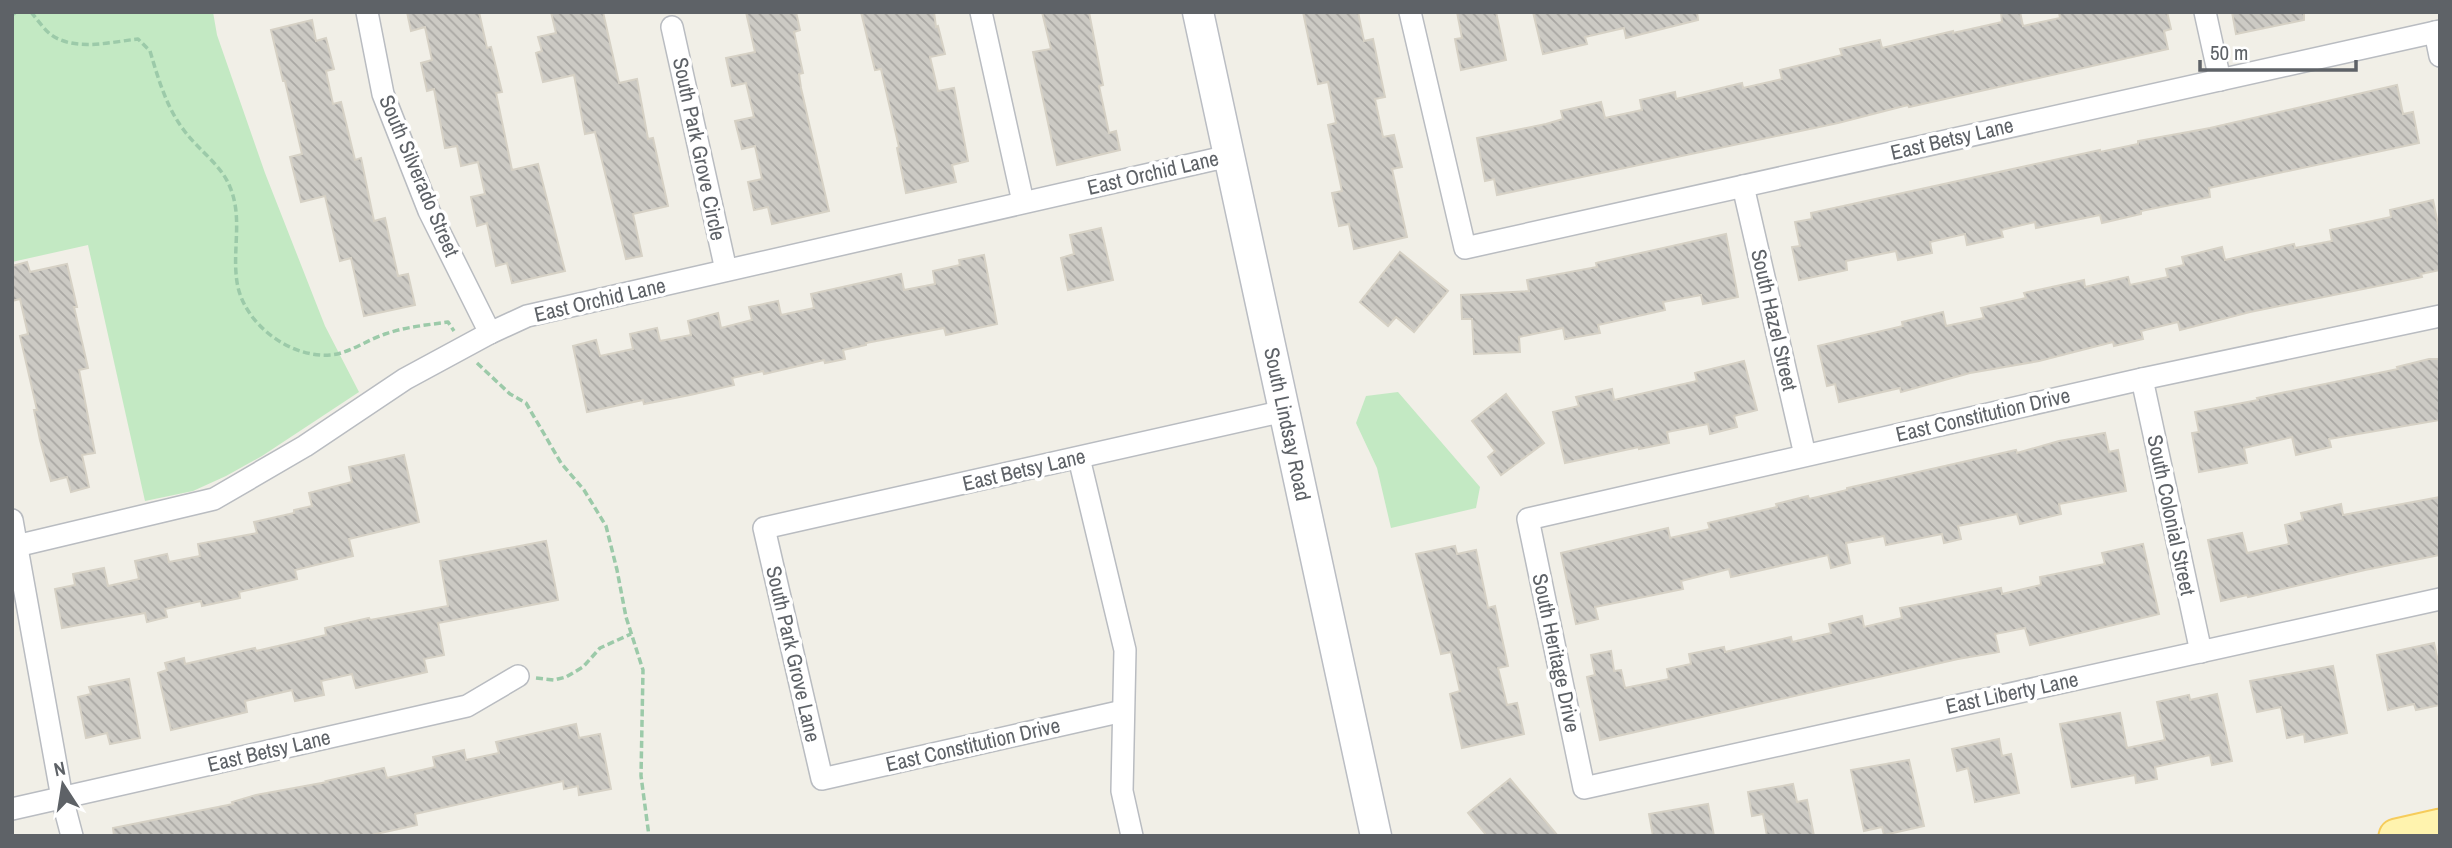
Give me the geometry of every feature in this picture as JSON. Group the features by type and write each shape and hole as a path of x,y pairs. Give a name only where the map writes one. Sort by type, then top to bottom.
{"main road":[{"name":"South Lindsay Road","path":"1198,12 1376,836"},
{"path":"2396,836 2440,826"}],"street":[{"name":"South Silverado Street","path":"367,12 383,94 429,211 490,333"},
{"path":"981,12 1023,202"},
{"name":"East Betsy Lane","path":"1410,12 1465,248 2437,31"},
{"path":"2205,12 2220,79"},
{"name":"South Park Grove Circle","path":"672,27 726,270"},
{"path":"2437,31 2440,56"},
{"name":"East Orchid Lane","path":"15,546 214,499 305,446 405,379 527,316 1229,156"},
{"name":"South Hazel Street","path":"1743,186 1805,455"},
{"name":"East Constitution Drive","path":"1528,519 2142,379 2440,316"},
{"name":"South Colonial Street","path":"2142,379 2201,652"},
{"name":"East Betsy Lane","path":"764,528 1284,411"},
{"path":"1079,458 1125,649 1122,791 1132,836"},
{"name":"South Heritage Drive","path":"1528,519 1584,788"},
{"path":"12,520 62,799 72,836"},
{"name":"South Park Grove Lane","path":"764,528 822,779"},
{"name":"East Liberty Lane","path":"1584,788 2440,599"},
{"name":"East Betsy Lane","path":"12,809 467,706 518,676"},
{"name":"East Constitution Drive","path":"822,779 1123,711"}],"path":[{"path":"518,676 554,680 566,677 583,667 600,649 631,634"}],"green space":[{"path":"12,12 213,12 217,35 265,173 325,326 359,392 262,456 226,476 193,491 145,501 88,245 12,262"},
{"path":"1398,392 1480,487 1476,508 1391,528 1377,468 1356,423 1366,396"}],"building":[{"path":"407,12 479,12 487,48 491,47 502,92 496,93 512,170 538,164 565,271 512,283 507,263 496,266 487,223 477,226 471,197 485,194 478,162 461,166 457,146 445,148 434,89 427,91 421,63 432,60 425,27 411,31"},
{"path":"551,12 603,12 619,83 637,79 648,139 653,138 668,206 633,214 642,256 626,259 595,132 585,134 574,75 543,82 536,53 542,51 538,37 556,33"},
{"path":"746,12 796,12 800,30 794,32 803,73 799,74 801,88 829,211 772,224 768,207 754,210 748,182 762,179 755,146 742,149 735,121 754,117 746,83 732,86 726,58 755,52"},
{"path":"861,12 934,12 945,54 930,57 938,91 954,88 968,161 952,165 956,182 906,193 897,148 899,147 881,69 875,70"},
{"path":"1042,12 1089,12 1103,85 1099,86 1109,133 1116,131 1120,150 1057,165 1033,52 1051,49"},
{"path":"1303,12 1358,12 1364,41 1373,39 1385,97 1375,99 1383,137 1394,135 1402,167 1392,169 1407,237 1354,249 1349,224 1339,226 1332,193 1342,191 1328,125 1336,123 1328,82 1318,84"},
{"path":"1457,12 1496,12 1506,60 1461,70 1455,39 1462,38"},
{"path":"1533,12 1697,12 1698,20 1626,38 1624,28 1585,37 1587,44 1543,54"},
{"path":"2001,12 2020,12 2023,26 2060,18 2059,12 2167,12 2171,29 2164,31 2168,49 1909,107 1908,105 1838,123 1497,195 1494,179 1485,181 1477,138 1546,124 1563,119 1561,111 1601,102 1605,118 1642,110 1640,100 1675,92 1676,99 1742,83 1743,88 1782,79 1780,70 1842,55 1840,49 1880,40 1882,48 2002,22"},
{"path":"2232,12 2304,12 2304,20 2236,34"},
{"path":"312,20 316,41 326,38 334,69 326,71 333,104 341,102 355,160 361,158 374,221 385,218 398,276 408,274 415,305 364,316 351,258 340,261 325,196 301,202 290,157 302,154 271,30"},
{"path":"2397,85 2403,114 2413,112 2419,143 2209,188 2210,197 2141,211 2141,214 2102,223 2100,215 2036,228 2035,222 2001,230 2003,237 1967,245 1965,234 1930,242 1932,253 1898,260 1896,251 1846,261 1847,270 1799,280 1792,247 1800,246 1795,222 1812,219 1811,213 2138,144 2138,141 2210,128"},
{"path":"2433,200 2440,234 2440,270 2421,274 2422,277 2250,312 2180,330 2178,322 2141,331 2143,339 2114,346 2113,342 2039,361 1970,373 1901,392 1900,388 1839,402 1835,384 1827,386 1818,346 1903,326 1902,322 1943,312 1946,326 1984,318 1981,308 2026,298 2024,293 2084,280 2085,287 2128,277 2130,285 2168,277 2166,269 2184,265 2182,257 2222,247 2225,260 2294,244 2295,248 2332,241 2330,230 2391,217 2390,210"},
{"path":"1101,228 1113,280 1068,290 1061,258 1074,254 1070,235"},
{"path":"1726,234 1738,297 1703,304 1701,295 1663,302 1665,310 1598,325 1600,333 1565,339 1563,328 1519,337 1520,352 1474,354 1472,319 1462,319 1461,295 1529,291 1527,280 1597,267 1596,263"},
{"path":"1400,252 1448,291 1414,332 1396,317 1388,326 1360,302"},
{"path":"984,255 997,324 946,335 944,328 866,343 843,350 845,359 825,363 824,360 764,374 763,371 732,378 734,385 644,404 643,400 587,412 573,346 596,340 600,356 633,349 630,334 657,328 660,341 691,335 688,321 718,313 721,328 752,320 749,307 778,301 781,315 814,308 811,294 901,274 904,290 935,284 933,271 960,265 959,260"},
{"path":"27,262 30,272 67,264 77,307 74,307 88,368 79,370 95,453 82,455 89,487 71,492 67,477 51,481 40,440 34,410 37,410 20,336 28,334 20,299 12,301 12,266"},
{"path":"2440,359 2440,420 2329,439 2331,447 2296,455 2292,437 2244,448 2247,463 2199,472 2192,433 2199,432 2195,412 2398,369 2397,367"},
{"path":"1744,361 1757,410 1734,416 1737,427 1710,434 1708,424 1667,432 1669,443 1565,463 1553,412 1579,406 1576,397 1612,389 1614,400 1697,381 1695,373"},
{"path":"1506,394 1544,443 1501,475 1488,457 1495,451 1472,421"},
{"path":"2105,433 2109,452 2118,450 2126,491 2059,504 2061,514 2020,524 2017,514 1958,526 1961,539 1944,543 1942,534 1886,545 1884,536 1846,543 1850,563 1831,568 1828,555 1731,577 1729,569 1681,581 1683,589 1595,607 1598,619 1576,624 1561,553 1668,528 1670,538 1710,529 1708,523 1777,507 1776,504 1808,496 1809,499 2016,450 2017,453 2059,441"},
{"path":"404,455 419,522 349,539 353,556 295,570 297,579 239,592 240,598 202,606 201,601 165,609 167,617 147,622 145,613 62,628 55,589 75,585 73,574 104,568 108,586 139,579 135,561 167,554 169,562 200,556 198,544 257,533 254,522 312,506 309,493 352,482 349,467"},
{"path":"2440,497 2440,555 2221,601 2208,540 2242,533 2247,553 2289,544 2285,525 2303,520 2301,513 2341,504 2343,515"},
{"path":"546,541 558,600 438,623 444,655 424,659 427,672 356,688 352,674 321,681 324,695 295,701 292,690 245,701 247,712 171,730 158,673 167,670 165,663 184,658 185,664 255,648 256,651 326,635 325,628 448,606 440,561"},
{"path":"2143,544 2159,614 2030,645 2025,628 1995,634 1999,652 1600,740 1587,677 1595,675 1591,655 1611,651 1614,671 1621,670 1625,688 1669,679 1667,669 1691,664 1689,654 1724,647 1725,652 1791,637 1792,642 1831,633 1829,624 1862,616 1864,627 1902,618 1900,608 2001,588 2002,594 2041,585 2040,577 2105,564 2102,553"},
{"path":"1455,546 1457,554 1476,550 1488,608 1495,606 1508,666 1498,668 1507,705 1517,703 1524,734 1462,748 1450,694 1460,691 1451,652 1441,654 1416,554"},
{"path":"2434,643 2440,670 2440,705 2416,710 2414,704 2388,710 2377,655"},
{"path":"2333,666 2347,733 2305,742 2304,734 2287,738 2281,707 2257,712 2250,681"},
{"path":"129,679 140,738 110,744 107,733 86,738 78,697 91,694 89,687"},
{"path":"2217,694 2232,761 2212,765 2210,755 2155,767 2157,779 2136,783 2135,775 2072,787 2060,724 2120,713 2127,748 2165,740 2157,702 2189,695 2190,700"},
{"path":"576,724 579,738 600,734 611,789 579,795 578,786 564,789 563,781 415,814 417,825 367,836 114,836 113,828 233,804 232,802 256,795 384,768 387,778 435,767 433,757 464,750 466,760 499,753 496,742"},
{"path":"1999,739 2002,756 2011,754 2019,793 1975,802 1968,768 1957,771 1952,749"},
{"path":"1909,760 1924,826 1884,835 1882,827 1864,831 1851,770"},
{"path":"1510,779 1558,836 1487,836 1468,813"},
{"path":"1793,784 1797,802 1807,800 1814,836 1767,836 1763,814 1752,816 1748,792"},
{"path":"1708,804 1714,836 1653,836 1649,814"}]}
